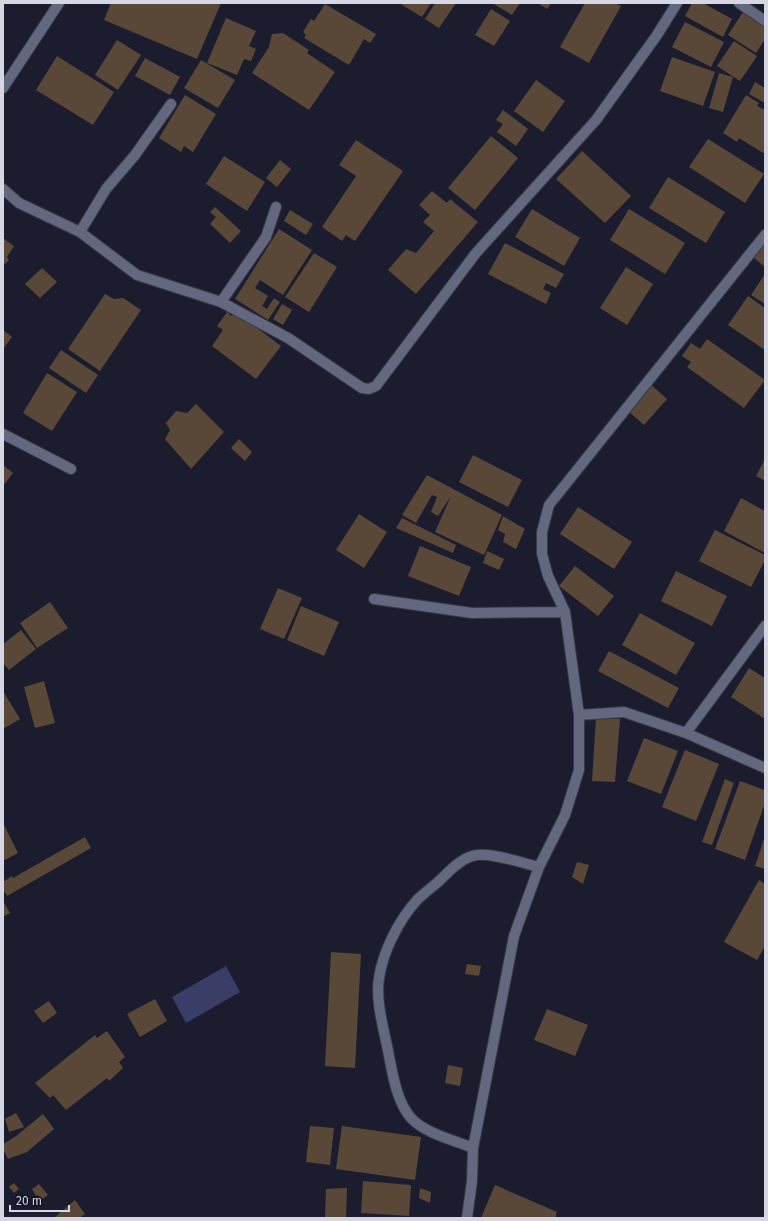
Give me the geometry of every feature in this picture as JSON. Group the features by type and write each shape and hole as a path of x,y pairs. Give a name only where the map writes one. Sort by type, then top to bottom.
{"street":[{"path":"3,88 58,3"},
{"path":"3,189 19,203 80,232 137,275 221,302 288,338 362,388 369,389 376,386 476,253 596,120 657,35 677,3"},
{"path":"739,3 765,21"},
{"path":"80,232 106,189 135,155 171,104"},
{"path":"221,302 266,236 276,207"},
{"path":"467,1218 472,1181 473,1148 514,936 539,868 565,815 579,770 579,715 565,612 548,576 542,554 542,532 549,505 765,235"},
{"path":"3,434 71,469"},
{"path":"374,599 472,613 565,612"},
{"path":"686,733 765,626"},
{"path":"579,715 624,712 686,733 765,768"},
{"path":"473,1148 427,1130 411,1118 400,1100 391,1069 378,995 379,978 385,956 398,928 414,906 461,861 477,855 493,856 539,868"}],"shaded area":[{"path":"226,966 240,992 186,1023 172,997"}],"building":[{"path":"111,3 221,3 197,59 104,20"},
{"path":"399,3 431,3 422,17"},
{"path":"435,3 456,3 439,28 425,19"},
{"path":"492,3 520,3 512,15"},
{"path":"538,3 551,3 547,9"},
{"path":"585,3 615,3 621,6 589,63 560,47"},
{"path":"692,3 703,3 732,19 723,37 685,16"},
{"path":"325,4 376,34 370,43 364,39 349,65 304,38 306,35 303,32 311,19 314,21"},
{"path":"491,9 510,21 494,46 475,35"},
{"path":"743,12 765,26 765,39 756,53 728,35"},
{"path":"226,18 256,31 249,46 256,49 251,61 244,59 237,75 207,63"},
{"path":"685,22 724,42 711,67 672,47"},
{"path":"283,33 309,50 307,53 335,72 309,110 252,73 269,47 272,34"},
{"path":"117,40 141,55 118,90 95,75"},
{"path":"734,41 757,56 740,81 717,66"},
{"path":"57,56 114,92 93,125 36,90"},
{"path":"672,57 715,72 703,106 660,91"},
{"path":"145,58 180,77 170,95 135,76"},
{"path":"201,60 235,80 218,108 184,88"},
{"path":"719,73 733,77 723,112 709,108"},
{"path":"536,80 565,101 543,132 514,111"},
{"path":"755,82 765,88 765,103 749,94"},
{"path":"185,95 216,114 193,152 184,146 181,152 159,138"},
{"path":"746,95 759,103 757,106 765,110 765,154 739,138 737,142 723,133"},
{"path":"503,110 528,129 516,146 497,132 503,124 496,120"},
{"path":"491,136 518,158 475,210 448,188"},
{"path":"708,139 764,174 745,203 689,167"},
{"path":"356,140 403,171 355,241 346,235 342,241 322,227 356,176 339,165"},
{"path":"582,151 631,196 605,223 556,179"},
{"path":"224,156 265,182 247,211 206,184"},
{"path":"280,160 291,169 277,187 266,178"},
{"path":"668,177 725,212 706,243 649,208"},
{"path":"432,191 447,203 450,199 478,222 416,294 388,270 406,249 416,253 434,231 423,222 430,215 419,205"},
{"path":"215,207 241,231 230,243 210,224 216,217 210,212"},
{"path":"532,209 580,238 564,266 515,237"},
{"path":"629,209 685,243 665,274 610,240"},
{"path":"290,210 313,224 306,235 284,221"},
{"path":"279,229 312,250 283,295 260,280 255,288 268,296 262,306 267,309 274,298 280,302 268,320 235,299"},
{"path":"3,238 14,246 7,257 9,260 5,264 3,263"},
{"path":"765,239 765,267 752,256"},
{"path":"505,243 564,274 556,288 546,283 543,289 551,293 546,304 488,274"},
{"path":"314,253 337,267 309,312 285,297"},
{"path":"626,267 653,284 627,325 600,308"},
{"path":"42,268 57,282 40,298 25,284"},
{"path":"765,274 765,304 751,295"},
{"path":"105,294 114,299 123,298 141,310 100,371 68,349"},
{"path":"748,296 765,308 765,350 728,325"},
{"path":"282,304 292,310 283,325 273,319"},
{"path":"235,311 281,346 256,379 212,346 223,330 217,326 227,312 232,316"},
{"path":"3,330 12,337 3,349"},
{"path":"707,339 765,380 744,408 687,367 691,362 682,356 691,343 700,349"},
{"path":"61,350 98,375 86,393 49,368"},
{"path":"47,373 77,392 52,431 23,413"},
{"path":"650,384 667,399 644,425 627,410"},
{"path":"196,404 224,432 191,469 165,439 170,430 166,423 176,411 187,413"},
{"path":"239,439 252,452 245,461 231,448"},
{"path":"473,455 522,480 508,507 459,482"},
{"path":"765,459 765,481 756,476"},
{"path":"3,465 13,473 3,486"},
{"path":"427,475 502,515 484,555 435,532 451,496 438,516 431,512 437,497 432,495 416,523 402,515"},
{"path":"741,498 765,511 765,553 724,531"},
{"path":"578,507 632,542 614,569 560,534"},
{"path":"359,514 387,532 364,568 336,550"},
{"path":"503,516 525,529 516,549 503,542 505,534 498,530"},
{"path":"402,518 456,545 453,553 396,528"},
{"path":"715,530 765,555 765,560 751,587 699,561"},
{"path":"420,546 471,567 459,596 408,576"},
{"path":"487,551 504,559 499,570 483,563"},
{"path":"575,566 614,596 598,616 559,586"},
{"path":"676,571 727,596 712,626 661,601"},
{"path":"278,588 302,598 284,639 260,629"},
{"path":"50,602 68,628 37,648 20,623"},
{"path":"301,606 339,622 324,656 287,640"},
{"path":"640,613 695,643 676,675 622,645"},
{"path":"21,630 36,649 9,670 3,663 3,644"},
{"path":"609,651 679,688 668,708 598,671"},
{"path":"749,668 765,678 765,719 731,697"},
{"path":"44,681 55,723 35,728 24,687"},
{"path":"3,691 20,719 3,729"},
{"path":"596,718 620,719 615,782 592,781"},
{"path":"644,738 678,751 661,794 627,781"},
{"path":"685,750 719,764 696,821 662,807"},
{"path":"725,779 734,783 712,845 702,842"},
{"path":"740,781 765,790 765,803 745,860 715,849"},
{"path":"3,823 18,853 3,861"},
{"path":"765,836 765,869 755,866"},
{"path":"85,837 91,848 7,896 3,890 3,882 12,876 13,878"},
{"path":"577,862 589,865 583,884 572,877"},
{"path":"759,880 765,884 765,946 757,960 724,942"},
{"path":"3,901 10,913 3,917"},
{"path":"331,952 361,954 355,1068 325,1066"},
{"path":"467,964 481,966 479,976 465,974"},
{"path":"155,999 167,1021 140,1037 127,1014"},
{"path":"49,1001 57,1013 43,1023 34,1011"},
{"path":"547,1009 588,1025 575,1056 534,1040"},
{"path":"107,1031 125,1057 119,1062 123,1068 109,1081 107,1078 66,1110 53,1095 50,1098 35,1083 95,1035 97,1038"},
{"path":"448,1065 463,1068 460,1086 445,1083"},
{"path":"16,1113 24,1127 9,1132 5,1119"},
{"path":"43,1114 54,1129 27,1152 8,1159 3,1149 3,1144 16,1136"},
{"path":"310,1126 334,1128 330,1165 306,1162"},
{"path":"342,1126 421,1137 415,1180 336,1169"},
{"path":"363,1181 411,1185 409,1216 361,1213"},
{"path":"14,1183 19,1189 14,1193 9,1187"},
{"path":"39,1184 48,1195 41,1200 38,1195 36,1196 32,1189"},
{"path":"495,1185 557,1212 555,1218 481,1218"},
{"path":"347,1188 346,1218 325,1218 326,1189"},
{"path":"420,1188 431,1192 430,1203 419,1198"},
{"path":"75,1200 85,1214 79,1218 54,1218"}]}
